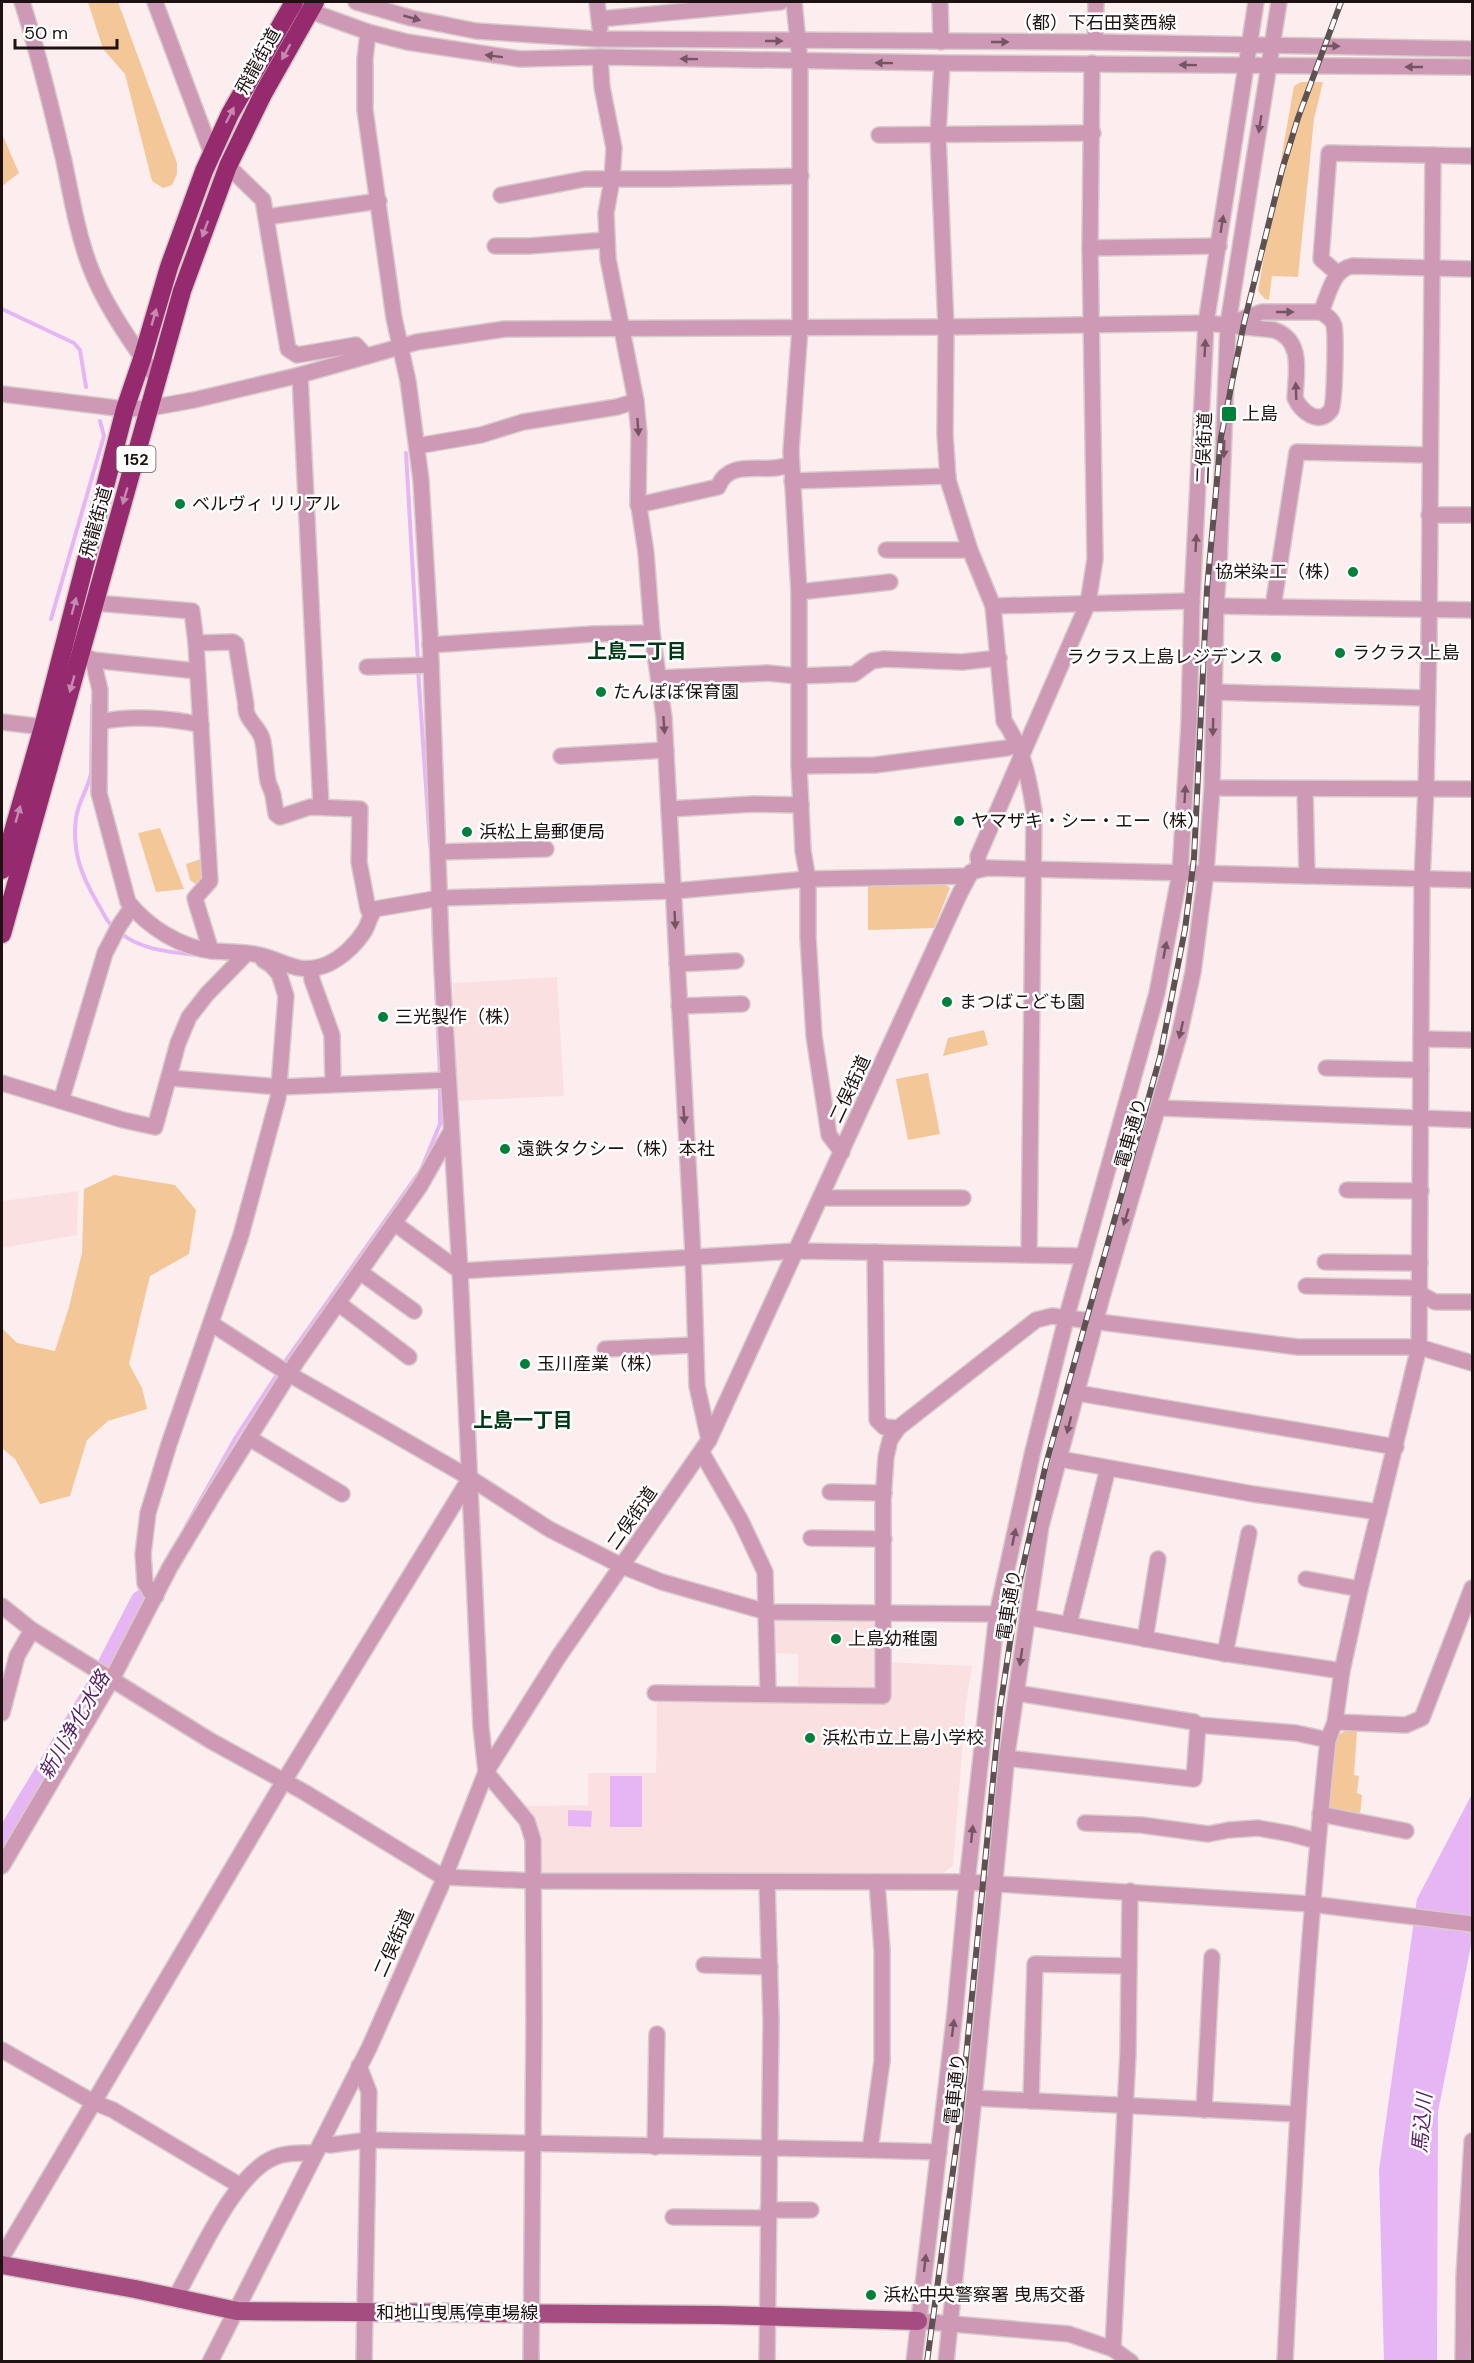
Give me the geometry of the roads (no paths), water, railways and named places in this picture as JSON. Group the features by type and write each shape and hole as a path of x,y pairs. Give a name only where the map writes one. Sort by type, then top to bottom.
{"highway":[{"name":"飛龍街道","path":"2,870 43,727 125,410 169,267 212,154 230,114 299,4"},
{"name":"飛龍街道","path":"2,934 87,657 95,603 182,291 228,166 263,94 299,4"}],"main road":[{"name":"和地山曳馬停車場線","path":"2,2265 237,2311 530,2313 918,2321"}],"street":[{"path":"22,2 43,72 88,263 97,284 142,359 157,378"},
{"path":"155,2 212,154"},
{"name":"（都）下石田葵西線","path":"356,2 411,18 476,32 600,39 1273,44"},
{"path":"597,2 600,39"},
{"path":"600,19 781,2"},
{"path":"795,2 800,62 798,107 801,176 800,328 792,481 799,592 799,766 808,879 808,937 814,1036 829,1135 842,1152"},
{"path":"940,2 941,42"},
{"path":"1095,42 1096,2"},
{"name":"二俣街道","path":"1180,873 1189,723 1192,601 1206,323 1256,2"},
{"name":"二俣街道","path":"1206,872 1212,788 1216,606 1228,324 1270,66 1278,2"},
{"path":"299,4 368,32 407,42 520,59 600,57 800,62 1473,67"},
{"path":"368,32 365,58 365,110 394,318 408,381 421,480 430,645 422,665 438,852 434,899 443,1080 451,1132 460,1271 481,1727 486,1772 528,1821 533,1840 531,2361"},
{"path":"1273,44 1473,49"},
{"path":"600,57 602,87 614,148 612,180 606,213 606,240 636,401 639,433 638,506 646,553 652,633 666,750 693,1256 697,1386 705,1446 765,1572 768,1694"},
{"path":"942,63 938,135 946,327 945,434 948,476 970,550 993,606 1004,721 1020,749 1034,811 1029,1255"},
{"name":"二俣街道","path":"210,2361 319,2148 388,2005 486,1772 559,1656 705,1446 974,872 978,856 1020,749 1088,603 1095,559 1090,248 1092,63"},
{"path":"879,135 1092,133"},
{"path":"1337,273 1321,259 1329,153 1473,156"},
{"path":"1285,2361 1297,2114 1311,1904 1328,1740 1335,1722 1342,1671 1360,1588 1419,1347 1422,879 1426,788 1433,155"},
{"path":"228,166 263,200 288,349 297,355 356,345 366,356"},
{"path":"501,195 572,180 801,176"},
{"path":"266,217 379,201"},
{"path":"495,246 529,246 606,240"},
{"path":"1090,248 1219,246"},
{"path":"1321,312 1337,273 1344,267 1473,269"},
{"path":"2,394 125,410 150,408 300,375 428,340 505,329 1206,323 1274,330 1288,337 1296,351 1295,398 1298,405 1311,417 1321,417 1329,412 1334,401 1335,340 1334,324 1328,316 1321,312 1262,312 1228,324"},
{"path":"300,375 321,807"},
{"path":"417,446 481,435 523,422 617,407 636,401"},
{"path":"1273,607 1297,452 1430,455"},
{"path":"638,506 718,488 727,473 737,469 774,470 792,464"},
{"path":"792,481 948,476"},
{"path":"1429,514 1473,515"},
{"path":"886,550 970,550"},
{"path":"799,592 890,582"},
{"path":"993,606 1192,601"},
{"path":"95,603 192,611 196,643 210,881 195,897 211,951"},
{"path":"1216,606 1473,610"},
{"path":"430,645 592,634 652,633"},
{"path":"196,643 233,642 236,644 245,711 247,717 255,724 262,739 268,783 273,794 276,814 280,817 303,807 360,809 359,862 371,914"},
{"path":"197,671 87,657 100,690 97,781 99,793 128,902 151,924 181,943 211,951 250,953 270,957 299,970 311,969 332,962 348,951 365,929 375,909 434,899 674,891 808,879 1034,869 1473,880"},
{"path":"659,678 760,673 798,676 854,674 872,661 884,659 962,662 999,658"},
{"path":"367,667 422,665"},
{"path":"1214,692 1427,698"},
{"path":"100,722 123,718 180,721 201,725"},
{"path":"2,722 43,727"},
{"path":"799,766 875,765 1007,748 1020,749"},
{"path":"561,756 666,750"},
{"path":"1212,788 1473,789"},
{"path":"1305,789 1307,876"},
{"path":"669,809 754,804 801,805"},
{"path":"438,852 546,849"},
{"name":"電車通り","path":"946,2361 974,2098 1006,1758 1041,1526 1095,1323 1179,1036 1193,972 1206,872"},
{"name":"電車通り","path":"914,2361 955,2012 997,1614 1032,1455 1066,1319 1157,993 1180,873"},
{"path":"61,1101 105,953 132,908"},
{"path":"2,1083 123,1120 155,1127 178,1043 189,1017 207,994 250,953"},
{"path":"151,1590 143,1554 148,1513 169,1444 241,1235 280,1087 286,996 279,974 271,965 250,953"},
{"path":"677,964 736,961"},
{"path":"311,969 312,980 332,1035 333,1084"},
{"path":"679,1006 742,1004"},
{"path":"1421,1039 1473,1040"},
{"path":"1326,1068 1421,1070"},
{"path":"170,1078 280,1087 443,1080"},
{"path":"1159,1108 1473,1120"},
{"path":"2,1866 151,1590 170,1567 249,1438 284,1370 360,1272 431,1168 451,1132"},
{"path":"1347,1190 1421,1191"},
{"path":"821,1198 963,1198"},
{"path":"394,1223 460,1271 796,1251 1083,1256"},
{"path":"875,1252 877,1420 884,1427 898,1428"},
{"path":"1325,1262 1420,1263"},
{"path":"360,1272 414,1311"},
{"path":"1306,1286 1419,1290 1435,1302 1473,1302"},
{"path":"338,1303 410,1358"},
{"path":"655,1693 883,1696 884,1493 890,1440 898,1428 1036,1320 1052,1316 1298,1347 1419,1347 1473,1363"},
{"path":"212,1324 284,1370 470,1478 549,1529 622,1566 662,1582 767,1612 997,1614"},
{"path":"605,1349 695,1345"},
{"path":"1077,1393 1396,1447"},
{"path":"249,1438 342,1494"},
{"path":"1060,1460 1253,1494 1379,1512"},
{"path":"1070,1624 1108,1468"},
{"path":"2,2257 284,1780 470,1478"},
{"path":"830,1492 884,1493"},
{"path":"1225,1654 1249,1533"},
{"path":"811,1538 884,1539"},
{"path":"1145,1639 1158,1559"},
{"path":"1306,1579 1360,1588"},
{"path":"1335,1722 1406,1725 1422,1718 1473,1588"},
{"path":"2,1606 32,1630 105,1675 443,1877 534,1881 967,1882 1311,1904 1473,1924"},
{"path":"1027,1617 1225,1654 1342,1671"},
{"path":"2,1713 17,1656 32,1630"},
{"path":"1016,1693 1194,1722 1198,1725 1296,1733 1328,1740"},
{"path":"1006,1758 1194,1779 1198,1725"},
{"path":"1320,1814 1406,1831"},
{"path":"1085,1823 1141,1825 1208,1834 1258,1828 1317,1841"},
{"path":"767,1882 771,2021 767,2361"},
{"path":"870,2150 883,2049 882,1950 877,1882"},
{"path":"1113,2349 1128,2052 1130,1891"},
{"path":"1204,2110 1212,1957"},
{"path":"1031,2101 1035,1964 1129,1966"},
{"path":"704,1965 770,1967"},
{"path":"655,2147 657,2034"},
{"path":"2,2050 93,2102 113,2110 239,2185"},
{"path":"359,2066 369,2092 364,2361"},
{"path":"974,2098 1297,2114"},
{"path":"175,2298 239,2185 272,2158 330,2145 368,2140 939,2152"},
{"path":"1463,2361 1464,2277 1473,2141"},
{"path":"673,2217 768,2214 811,2210"},
{"path":"918,2321 1069,2334 1113,2349 1131,2361"},
{"path":"1471,2361 1473,2354"}],"water":[{"path":"610,1776 642,1776 642,1827 610,1827"},
{"name":"馬込川","path":"1472,1794 1472,1940 1438,2112 1437,2361 1384,2362 1379,2170 1417,1899"},
{"path":"568,1810 592,1811 591,1827 568,1826"}],"waterway":[{"path":"2,309 74,343 80,350 86,387"},
{"path":"51,619 104,436 100,421"},
{"path":"406,453 418,662"},
{"path":"418,669 430,845"},
{"path":"92,705 91,774 77,812 75,842 79,863 87,883 106,919 113,927"},
{"path":"433,915 434,949"},
{"path":"119,932 146,946 197,955"},
{"path":"436,990 440,1075"},
{"path":"282,1366 421,1170 440,1124 440,1083"},
{"path":"186,1526 236,1437 278,1373"},
{"path":"139,1585 142,1601"},
{"path":"142,1602 147,1594"},
{"name":"新川浄化水路","path":"2,1846 97,1689 142,1602"}],"railway":[{"path":"927,2362 960,2119 1000,1708 1019,1584 1046,1464 1160,1057 1185,929 1194,858 1207,589 1221,437 1244,323 1282,170 1298,118 1341,2"}],"place":[{"name":"上島","path":"1229,414"},
{"name":"ベルヴィ リリアル","path":"180,504"},
{"name":"協栄染工（株）","path":"1353,572"},
{"name":"ラクラス上島","path":"1340,653"},
{"name":"ラクラス上島レジデンス","path":"1276,657"},
{"name":"たんぽぽ保育園","path":"601,692"},
{"name":"ヤマザキ・シー・エー（株）","path":"959,821"},
{"name":"浜松上島郵便局","path":"467,832"},
{"name":"まつばこども園","path":"947,1002"},
{"name":"三光製作（株）","path":"383,1017"},
{"name":"遠鉄タクシー（株）本社","path":"505,1149"},
{"name":"玉川産業（株）","path":"525,1364"},
{"name":"上島幼稚園","path":"836,1639"},
{"name":"浜松市立上島小学校","path":"810,1738"},
{"name":"浜松中央警察署 曳馬交番","path":"871,2295"}],"district":[{"name":"上島二丁目","path":"637,651"},
{"name":"上島一丁目","path":"523,1420"}]}
